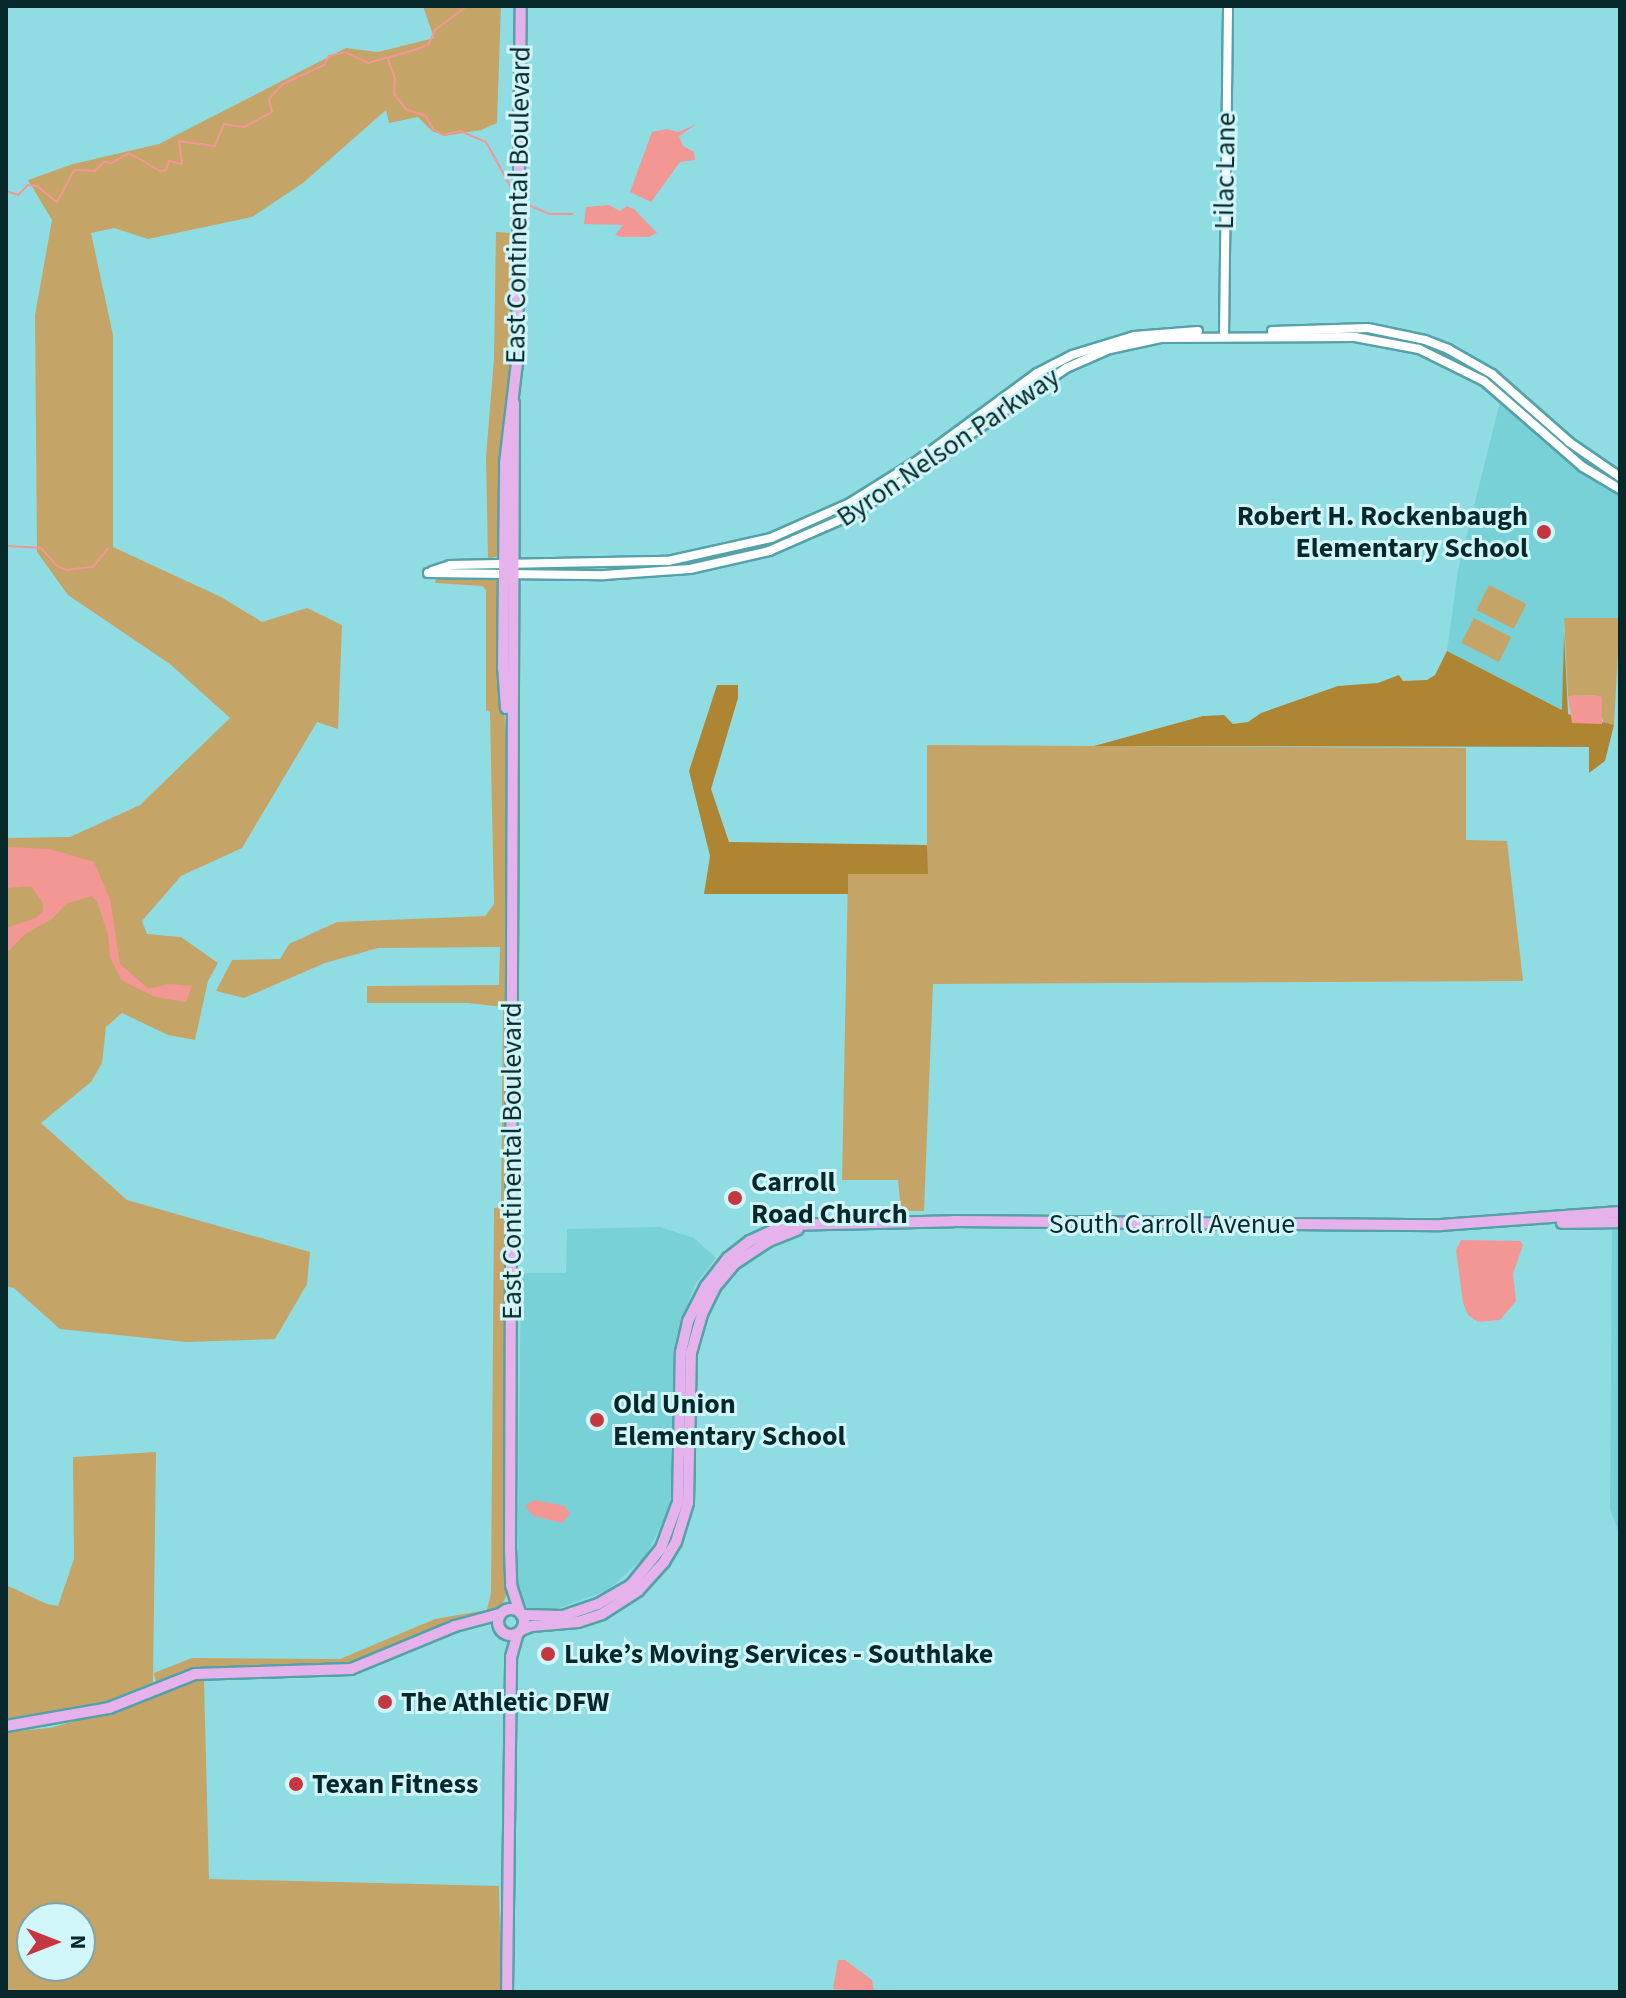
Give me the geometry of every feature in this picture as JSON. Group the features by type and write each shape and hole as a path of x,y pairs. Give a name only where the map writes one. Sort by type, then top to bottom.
{"main road":[{"name":"East Continental Boulevard","path":"501,1631 502,1613 511,1585 515,825 510,563 521,6"},
{"name":"South Carroll Avenue","path":"1528,1222 1620,1212"},
{"name":"South Carroll Avenue","path":"502,1613 512,1609 521,1614 563,1616 619,1594 648,1566 667,1537 678,1502 681,1352 695,1305 728,1258 750,1241 784,1225 1620,1222"},
{"name":"South Carroll Avenue","path":"470,1623 520,1632 532,1626 578,1622 602,1614 638,1591 664,1562 680,1531 688,1503 691,1353 702,1314 715,1287 734,1264 784,1233 816,1224"},
{"name":"East Continental Boulevard","path":"511,1585 521,1614"},
{"path":"6,1726 109,1708 195,1674 351,1669 502,1613"},
{"path":"507,1992 511,1657 520,1632 521,1614"},
{"path":"501,1631 511,1657"}],"street":[{"name":"Lilac Lane","path":"1223,334 1228,6"},
{"name":"Byron Nelson Parkway","path":"1223,334 1161,338 1086,358 1052,377 856,513 769,551 720,564 670,571 510,576 428,573 450,565 668,561 771,538 850,503 920,459 1037,373 1072,355 1134,336 1368,328 1425,340 1492,374 1569,442 1620,477"},
{"name":"Byron Nelson Parkway","path":"1277,333 1370,338 1419,349 1448,360 1499,392 1583,467 1620,489"}],"shaded area":[{"path":"423,6 501,6 497,123 481,130 444,136 432,131 418,117 389,123 386,110 303,183 252,217 148,239 114,228 91,233 113,335 113,547 221,597 262,622 307,608 342,625 338,729 317,722 242,848 181,876 142,921 147,934 181,937 218,963 208,981 195,1040 168,1035 122,1013 106,1027 102,1063 91,1082 41,1123 127,1200 310,1252 307,1284 275,1339 186,1342 60,1329 14,1288 6,1286 6,838 70,837 140,805 230,718 170,664 68,595 37,552 35,315 52,220 28,180 73,164 159,144 346,48 378,52 434,38"},
{"path":"697,124 679,136 683,146 694,152 695,160 680,162 651,202 630,192 652,132 667,129 678,132"},
{"path":"609,205 620,211 627,206 634,209 657,233 649,237 622,237 615,235 623,225 584,224 586,207"},
{"path":"496,232 510,233 514,237 512,394 499,556 488,559 486,457 494,358"},
{"name":"Robert H. Rockenbaugh Elementary School","path":"1500,402 1578,470 1620,495 1620,618 1564,618 1563,710 1447,651 1458,570"},
{"path":"437,576 498,577 500,583 500,660 511,794 507,1594 499,1612 451,1622 357,1664 337,1669 190,1670 156,1683 154,1673 192,1658 340,1659 435,1619 487,1610 491,1593 494,1208 501,1207 503,1007 468,1003 367,1003 367,986 499,985 500,947 378,948 325,963 244,998 216,991 232,960 280,959 289,944 337,922 485,916 494,904 490,712 486,710 486,590 482,586 435,583"},
{"path":"1489,585 1526,604 1514,629 1476,610"},
{"path":"1474,618 1511,637 1499,662 1461,643"},
{"path":"1564,618 1620,618 1614,725 1604,725 1596,695 1568,696"},
{"path":"1564,631 1568,714 1614,725 1605,761 1589,773 1589,747 1094,746 1203,716 1224,715 1233,724 1248,722 1261,713 1338,686 1378,683 1399,675 1403,681 1427,680 1435,675 1447,651 1562,710"},
{"path":"717,685 738,685 738,698 711,789 729,842 927,845 928,874 848,874 848,894 704,894 710,856 689,771"},
{"path":"1568,696 1602,697 1602,724 1572,723"},
{"path":"927,745 1466,748 1466,840 1507,841 1523,981 933,984 924,1211 901,1211 898,1180 842,1180 848,874 927,874"},
{"path":"6,847 50,849 94,862 110,899 120,964 149,989 169,984 192,986 186,1002 155,997 121,980 110,957 108,935 97,901 91,896 66,904 52,919 25,934 6,954 6,928 36,918 43,911 43,903 31,886 6,888"},
{"path":"1612,1225 1620,1225 1620,1536 1610,1509"},
{"name":"Old Union Elementary School","path":"660,1227 694,1238 716,1258 694,1286 679,1330 673,1486 668,1512 645,1557 608,1590 557,1609 523,1610 517,1593 521,1273 566,1273 567,1229"},
{"path":"1461,1240 1520,1241 1523,1245 1513,1274 1516,1301 1500,1320 1478,1322 1468,1315 1463,1303 1456,1250"},
{"path":"156,1452 153,1682 109,1703 6,1721 6,1585 58,1606 74,1559 73,1457"},
{"path":"534,1500 565,1506 570,1514 562,1523 533,1516 525,1506"},
{"path":"195,1678 204,1680 209,1879 499,1886 501,1992 6,1992 6,1732 50,1728 122,1708"},
{"path":"838,1960 845,1960 872,1980 874,1992 833,1989"}],"waterway":[{"path":"6,191 18,195 28,185 37,186 57,202 74,170 95,171 104,162 111,163 129,153 160,171 166,170 169,161 182,164 179,141 215,146 224,124 244,127 272,112 269,99 283,84 324,65 329,56 345,52 368,63 415,50 429,44 435,30 467,6"},
{"path":"388,59 395,79 394,94 407,110 425,115 433,129 443,135 460,131 486,142 514,193"},
{"path":"526,204 550,214 573,214"},
{"path":"6,546 41,548 57,566 67,570 93,567 108,548"}],"place":[{"name":"Robert H. Rockenbaugh Elementary School","path":"1544,532"},
{"name":"Carroll Road Church","path":"735,1198"},
{"name":"Old Union Elementary School","path":"597,1420"},
{"name":"Luke’s Moving Services - Southlake","path":"548,1654"},
{"name":"The Athletic DFW","path":"385,1702"},
{"name":"Texan Fitness","path":"296,1784"}]}
